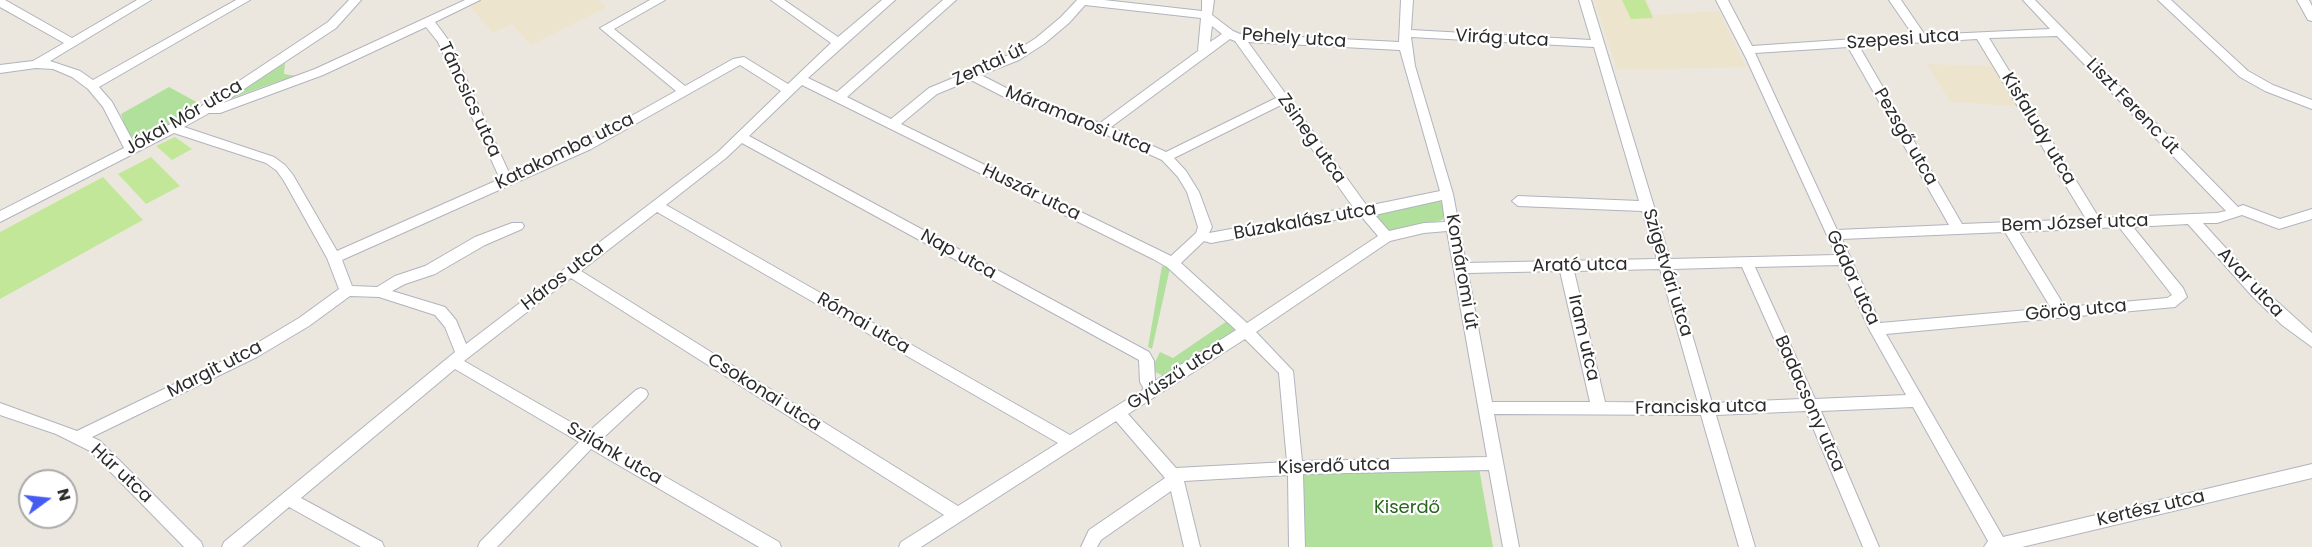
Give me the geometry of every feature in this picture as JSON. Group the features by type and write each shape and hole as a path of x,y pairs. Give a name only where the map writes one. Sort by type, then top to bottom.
{"street":[{"path":"36,64 145,0"},
{"path":"92,86 244,0"},
{"name":"Jókai Mór utca","path":"0,217 208,108 332,25 355,0"},
{"path":"208,108 216,110 305,78 474,0"},
{"path":"659,0 606,28 683,91"},
{"path":"777,0 838,42"},
{"name":"Háros utca","path":"230,547 458,358 656,205 691,181 838,42 889,0"},
{"path":"838,98 950,0"},
{"path":"1204,51 1208,0"},
{"name":"Komáromi út","path":"1407,0 1405,40 1409,66 1447,194 1511,547"},
{"name":"Szigetvári utca","path":"1585,0 1747,547"},
{"name":"Gádor utca","path":"1722,0 1748,50 1875,329 1996,546"},
{"path":"1895,0 1921,39"},
{"name":"Liszt Ferenc út","path":"2028,0 2236,213"},
{"path":"2164,0 2244,74 2269,88 2312,105"},
{"path":"2303,0 2312,17"},
{"path":"1082,1 1206,15"},
{"name":"Zentai út","path":"892,124 933,91 1015,57 1040,41 1065,20 1082,1"},
{"path":"0,2 73,42"},
{"name":"Pehely utca","path":"1206,15 1234,36 1405,40"},
{"name":"Táncsics utca","path":"428,21 451,58 477,120 507,182"},
{"name":"Szepesi utca","path":"1748,50 2059,32"},
{"name":"Kisfaludy utca","path":"1980,35 2096,224"},
{"path":"1102,128 1204,51 1234,36"},
{"name":"Zsineg utca","path":"1234,36 1364,211 1386,237"},
{"name":"Virág utca","path":"1405,40 1599,44"},
{"name":"Pezsgő utca","path":"1852,44 1958,229"},
{"name":"Katakomba utca","path":"334,258 587,146 736,62 744,61 789,90"},
{"path":"0,69 36,64 55,65 67,69 92,86 108,105 131,150"},
{"name":"Máramarosi utca","path":"973,76 1012,96 1102,128 1166,157 1182,174 1193,192 1205,227 1202,236"},
{"name":"Huszár utca","path":"800,79 1172,263 1246,331 1286,371 1295,468 1297,547"},
{"path":"1166,157 1283,99"},
{"path":"173,128 270,160 281,168 289,177 334,258 347,291 379,292 440,311 451,324 458,358"},
{"name":"Nap utca","path":"740,137 1144,356 1147,382 1154,390"},
{"name":"Búzakalász utca","path":"1202,236 1211,238 1447,194"},
{"path":"1518,201 1647,206"},
{"name":"Római utca","path":"656,205 1071,443"},
{"name":"Bem József utca","path":"1832,235 2192,220 2217,218 2246,210 2279,224 2312,214"},
{"name":"Avar utca","path":"2192,220 2257,292 2286,321 2312,342"},
{"name":"Görög utca","path":"1875,329 2170,303 2180,297 2176,288 2122,222"},
{"path":"379,292 400,280 430,270 480,241 517,226"},
{"name":"Gyűszű utca","path":"907,547 1246,331 1386,237 1424,228 1453,226"},
{"path":"2009,227 2061,312"},
{"path":"1172,263 1202,236"},
{"name":"Arató utca","path":"1461,268 1843,260"},
{"name":"Badacsony utca","path":"1746,262 1811,405 1871,547"},
{"name":"Iram utca","path":"1566,267 1599,408"},
{"name":"Csokonai utca","path":"570,272 958,514"},
{"name":"Margit utca","path":"78,437 252,353 304,322 347,291"},
{"name":"Szilánk utca","path":"458,358 590,440 773,547"},
{"path":"486,547 590,440 641,393"},
{"name":"Franciska utca","path":"1485,408 1707,409 1916,401"},
{"name":"Húr utca","path":"0,409 78,437 107,457 195,547"},
{"path":"1118,413 1174,477 1192,547"},
{"name":"Kiserdő utca","path":"1174,477 1295,468 1495,462"},
{"name":"Kertész utca","path":"1996,546 2312,471"},
{"path":"1089,547 1095,535 1174,477"},
{"path":"289,499 376,547"}],"shaded area":[{"path":"480,0 598,0 607,7 531,45 512,24 493,33 469,5"},
{"path":"1594,0 1646,0 1654,15 1719,11 1746,67 1617,70"},
{"path":"1927,64 1993,66 2017,106 1950,102"}],"green space":[{"path":"1622,0 1645,0 1653,18 1631,19"},
{"path":"285,63 284,74 297,76 284,83 282,80 229,99"},
{"path":"169,87 202,105 169,126 141,140 135,140 127,132 121,114"},
{"path":"175,137 192,149 172,160 156,146"},
{"path":"151,157 180,186 146,204 118,174"},
{"path":"103,177 143,220 0,299 0,232"},
{"path":"1437,199 1444,204 1446,213 1442,220 1389,231 1376,219 1379,212"},
{"path":"1162,266 1170,268 1152,349 1148,347"},
{"path":"1227,321 1236,330 1164,376 1155,372 1154,364 1160,352 1173,358"},
{"name":"Kiserdő","path":"1479,468 1493,547 1302,547 1303,471"}]}
